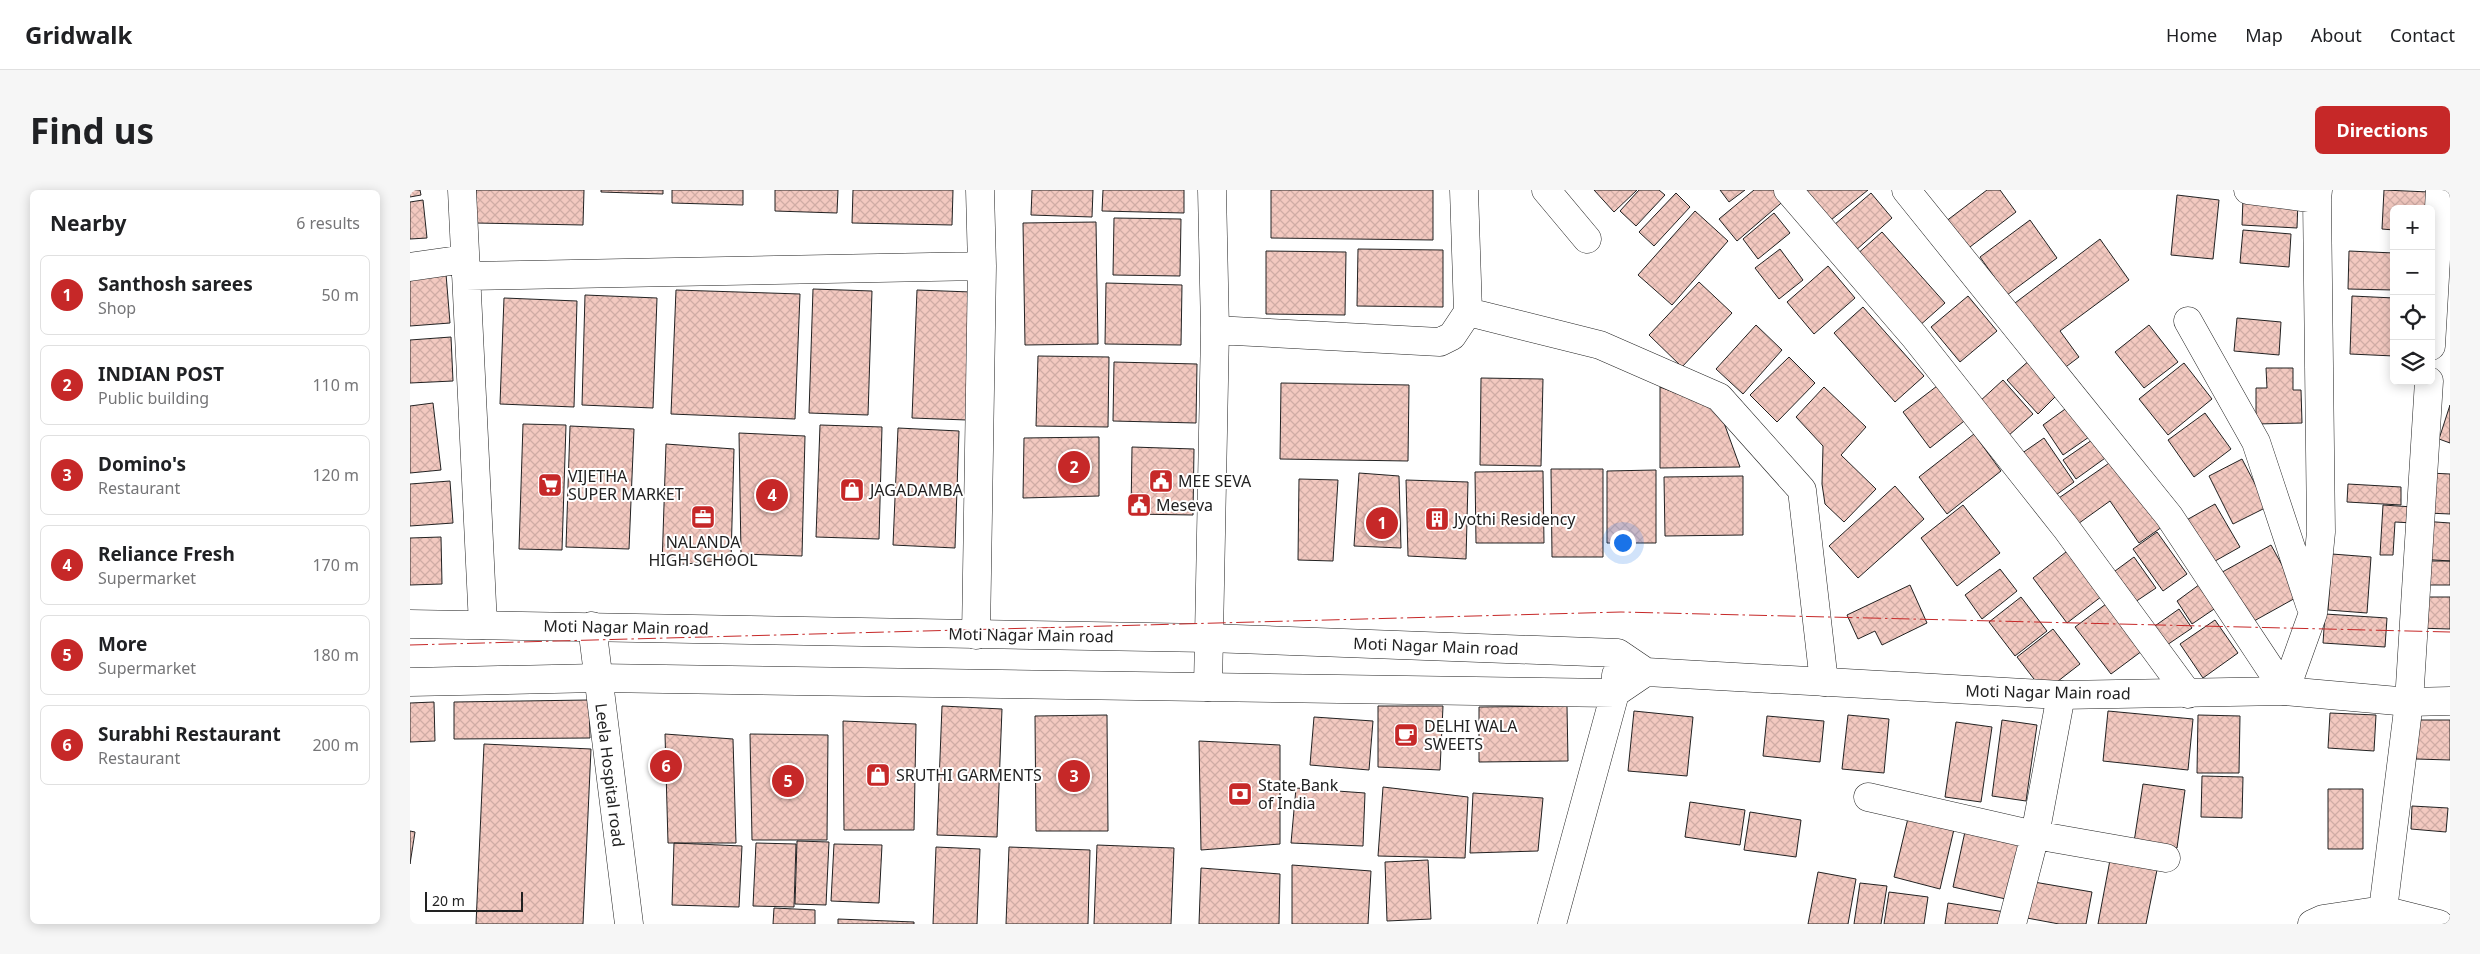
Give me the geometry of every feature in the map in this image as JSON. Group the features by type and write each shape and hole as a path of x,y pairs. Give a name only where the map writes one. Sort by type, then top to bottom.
{"street":[{"path":"462,190 483,625"},
{"path":"976,635 982,266 980,190"},
{"path":"1208,686 1215,330 1212,190"},
{"path":"1215,330 1440,342 1452,336 1468,312 1464,190"},
{"path":"1546,190 1587,239"},
{"path":"1788,190 1914,336 2066,528 2188,694"},
{"path":"1906,190 2169,516 2285,691"},
{"path":"2248,190 2317,194 2321,532 2313,613 2285,691"},
{"path":"2431,340 2440,190"},
{"path":"410,267 982,266"},
{"path":"1468,312 1600,345 1719,397 1802,490 1824,682"},
{"path":"2188,322 2256,442 2313,613"},
{"path":"2383,910 2409,702 2429,385"},
{"name":"Moti Nagar Main road","path":"410,624 1208,638 1618,653"},
{"name":"Leela Hospital road","path":"592,626 629,924"},
{"path":"410,682 598,678 1615,693 1646,672 1618,653 1615,693 1552,924"},
{"name":"Moti Nagar Main road","path":"1646,672 2061,695 2285,691 2409,702 2450,701"},
{"path":"2012,924 2035,835 2061,695"},
{"path":"1868,797 2035,835 2166,858"},
{"path":"2312,924 2323,919 2383,910 2439,924"}],"building":[{"path":"410,190 420,190 421,195 410,197"},
{"path":"476,190 584,190 583,225 475,223"},
{"path":"601,190 663,190 663,194 601,192"},
{"path":"672,190 743,190 743,205 672,203"},
{"path":"775,190 838,190 837,213 775,211"},
{"path":"853,190 953,190 952,225 852,223"},
{"path":"1032,190 1093,190 1092,217 1031,215"},
{"path":"1103,190 1184,190 1184,213 1102,211"},
{"path":"1271,190 1433,190 1433,240 1271,238"},
{"path":"1594,190 1637,190 1614,212"},
{"path":"1639,190 1659,190 1665,195 1636,226 1620,211"},
{"path":"1720,190 1745,190 1729,202"},
{"path":"1754,190 1780,190 1787,198 1737,241 1719,219"},
{"path":"1798,190 1868,190 1826,224"},
{"path":"1987,190 2000,190 2016,212 1962,253 1941,225"},
{"path":"2384,190 2429,192 2428,205 2390,205 2390,230 2382,229"},
{"path":"1676,193 1690,207 1654,246 1639,232"},
{"path":"1871,193 1892,218 1855,251 1834,225"},
{"path":"2177,195 2219,200 2213,259 2171,255"},
{"path":"2243,198 2298,201 2297,228 2242,225"},
{"path":"423,200 427,238 410,239 410,202"},
{"path":"1695,211 1728,241 1672,305 1638,275"},
{"path":"1774,213 1790,233 1758,259 1743,239"},
{"path":"1114,218 1181,219 1180,276 1113,275"},
{"path":"2030,220 2057,258 2007,295 1980,257"},
{"path":"1096,222 1098,344 1025,345 1023,223"},
{"path":"2243,230 2291,234 2289,267 2240,263"},
{"path":"1882,232 1945,303 1918,327 1855,256"},
{"path":"2100,239 2129,280 2060,331 2079,357 2063,369 2015,303"},
{"path":"1358,249 1443,250 1443,307 1357,306"},
{"path":"1780,249 1803,280 1779,299 1755,268"},
{"path":"1266,251 1346,252 1345,315 1266,314"},
{"path":"2349,251 2390,253 2390,290 2348,289"},
{"path":"1828,266 1855,298 1814,334 1787,302"},
{"path":"446,274 450,323 410,326 410,276"},
{"path":"1699,282 1732,313 1682,367 1649,335"},
{"path":"1106,283 1182,285 1181,345 1105,344"},
{"path":"813,289 872,291 868,415 809,413"},
{"path":"676,290 800,294 795,419 671,414"},
{"path":"917,290 971,292 967,420 912,418"},
{"path":"585,295 657,298 653,408 582,405"},
{"path":"1968,296 1997,331 1960,362 1931,327"},
{"path":"2352,296 2390,298 2390,356 2350,354"},
{"path":"504,298 577,301 574,407 500,404"},
{"path":"1863,307 1924,376 1895,402 1834,333"},
{"path":"2237,318 2281,322 2279,355 2234,351"},
{"path":"1756,325 1782,350 1743,394 1716,369"},
{"path":"2149,325 2178,362 2144,388 2115,352"},
{"path":"451,337 453,381 410,383 410,340"},
{"path":"1038,356 1109,357 1108,427 1036,426"},
{"path":"1789,357 1815,383 1777,422 1750,395"},
{"path":"2031,359 2060,392 2038,414 2007,380"},
{"path":"1114,362 1197,364 1196,423 1113,421"},
{"path":"2184,363 2212,399 2168,435 2139,399"},
{"path":"2266,368 2293,368 2293,390 2301,390 2302,423 2256,424 2256,388 2267,388"},
{"path":"1481,378 1543,379 1541,466 1480,465"},
{"path":"2003,380 2033,414 2008,436 1979,402"},
{"path":"1281,383 1409,385 1408,461 1280,459"},
{"path":"1941,383 1968,418 1930,448 1903,412"},
{"path":"1660,387 1719,409 1740,467 1660,468"},
{"path":"1824,387 1866,427 1841,455 1876,489 1844,522 1825,504 1822,484 1823,446 1796,417"},
{"path":"433,403 441,470 410,473 410,406"},
{"path":"2450,405 2450,443 2439,439"},
{"path":"2068,407 2089,437 2063,455 2043,425"},
{"path":"2205,413 2231,449 2194,477 2168,440"},
{"path":"523,424 566,425 562,550 519,549"},
{"path":"820,425 882,427 879,539 816,537"},
{"path":"570,426 634,429 629,549 566,547"},
{"path":"898,428 959,431 955,548 893,545"},
{"path":"739,433 805,436 802,556 741,554"},
{"path":"1974,434 2001,471 1947,514 1919,477"},
{"path":"1099,437 1099,496 1023,498 1024,438"},
{"path":"2044,438 2074,482 2049,500 2018,456"},
{"path":"2095,438 2108,456 2076,479 2063,460"},
{"path":"666,444 734,449 731,560 662,566"},
{"path":"1132,447 1194,449 1193,515 1131,514"},
{"path":"2115,459 2162,527 2139,543 2110,501 2075,526 2056,500"},
{"path":"2242,459 2267,507 2233,524 2209,476"},
{"path":"1551,469 1603,469 1603,557 1552,557"},
{"path":"1656,470 1656,543 1607,543 1607,471"},
{"path":"1543,471 1544,543 1476,543 1475,472"},
{"path":"1359,473 1399,476 1401,548 1354,546"},
{"path":"2429,473 2450,474 2450,514 2427,513"},
{"path":"1743,476 1743,535 1665,536 1664,477"},
{"path":"1299,479 1338,480 1333,561 1298,560"},
{"name":"Jyothi Residency","path":"1406,480 1468,482 1466,559 1408,556"},
{"path":"450,481 453,523 410,526 410,484"},
{"path":"2348,484 2401,487 2401,505 2347,502"},
{"path":"1895,486 1924,519 1858,578 1829,546"},
{"path":"2215,504 2240,547 2208,565 2183,522"},
{"path":"1963,505 2000,553 1957,586 1921,538"},
{"path":"2383,505 2413,507 2413,523 2395,522 2393,555 2380,555"},
{"path":"2422,521 2450,523 2450,561 2420,559"},
{"path":"2157,532 2187,574 2163,591 2133,549"},
{"path":"441,537 442,584 410,585 410,538"},
{"path":"2271,545 2299,596 2245,626 2217,575"},
{"path":"2071,548 2106,593 2067,623 2033,578"},
{"path":"2332,554 2371,557 2367,613 2328,610"},
{"path":"2134,557 2156,588 2132,604 2111,574"},
{"path":"2425,561 2450,561 2450,585 2425,585"},
{"path":"2000,569 2017,591 1982,619 1965,595"},
{"path":"2207,579 2223,603 2192,624 2177,601"},
{"path":"1910,585 1927,623 1882,645 1875,631 1858,639 1847,615"},
{"path":"2021,597 2047,631 2015,656 1989,622"},
{"path":"2417,597 2450,597 2450,629 2416,628"},
{"path":"2106,604 2142,651 2111,674 2075,627"},
{"path":"2179,609 2192,628 2164,647 2152,628"},
{"path":"2325,614 2387,618 2385,647 2323,643"},
{"path":"2215,620 2238,653 2203,678 2180,644"},
{"path":"2053,629 2080,664 2044,692 2017,657"},
{"path":"589,700 590,738 454,739 454,702"},
{"path":"434,702 435,741 410,742 410,703"},
{"path":"942,706 1002,709 997,837 937,835"},
{"path":"1378,706 1443,706 1440,770 1378,767"},
{"path":"1567,706 1568,761 1479,762 1479,707"},
{"path":"1634,711 1693,717 1687,776 1628,771"},
{"path":"2108,711 2193,719 2188,770 2103,761"},
{"path":"2330,713 2376,715 2374,751 2328,748"},
{"path":"1107,715 1108,831 1036,831 1035,716"},
{"path":"1848,715 1889,719 1884,773 1842,769"},
{"path":"2198,715 2240,716 2239,773 2197,773"},
{"path":"1767,716 1824,721 1820,762 1763,756"},
{"path":"1314,717 1373,721 1369,770 1310,765"},
{"path":"2002,720 2037,725 2026,801 1992,796"},
{"path":"2416,720 2450,720 2450,760 2416,759"},
{"path":"843,721 916,724 914,830 844,830"},
{"path":"1956,722 1992,727 1981,802 1945,797"},
{"path":"665,734 733,739 736,843 668,843"},
{"path":"750,734 828,735 827,840 752,840"},
{"name":"State Bank of India","path":"1199,741 1280,745 1280,844 1201,850"},
{"path":"484,744 591,749 583,924 476,924"},
{"path":"2202,776 2243,777 2242,818 2201,817"},
{"path":"2143,784 2185,790 2177,848 2134,842"},
{"path":"1383,787 1468,797 1465,858 1378,856"},
{"path":"1296,788 1365,793 1363,846 1291,843"},
{"path":"2328,789 2363,789 2363,849 2328,849"},
{"path":"1473,793 1543,798 1538,851 1470,853"},
{"path":"1690,802 1745,810 1740,845 1685,837"},
{"path":"2412,806 2448,808 2446,832 2411,829"},
{"path":"1750,812 1801,820 1796,857 1744,850"},
{"path":"1909,814 1955,825 1940,889 1894,877"},
{"path":"1966,827 2023,840 2010,900 1953,887"},
{"path":"410,831 415,832 410,864"},
{"path":"797,841 829,842 826,905 795,904"},
{"path":"674,843 742,846 739,907 672,905"},
{"path":"756,843 796,844 794,907 753,906"},
{"path":"834,844 882,845 879,903 831,901"},
{"path":"1097,845 1174,848 1171,924 1094,924"},
{"path":"936,847 980,849 977,924 933,924"},
{"path":"1009,847 1090,850 1088,924 1006,924"},
{"path":"1428,860 1431,919 1387,921 1385,862"},
{"path":"2110,860 2157,870 2146,924 2098,924"},
{"path":"1292,865 1371,871 1368,924 1292,924"},
{"path":"1201,868 1280,874 1279,924 1199,924"},
{"path":"1818,872 1856,879 1848,924 1808,924"},
{"path":"2034,882 2092,892 2086,924 2059,924 2027,918"},
{"path":"1860,883 1887,886 1881,924 1854,924"},
{"path":"1889,892 1928,897 1924,924 1884,924"},
{"path":"1948,903 2005,912 2003,924 1945,924"},
{"path":"774,908 815,910 815,924 773,924"},
{"path":"838,919 914,922 914,924 838,924"}],"power":[{"path":"410,645 1621,612 2450,632"}],"place":[{"name":"INDIAN POST","path":"1074,467"},
{"name":"MEE SEVA","path":"1161,481"},
{"name":"VIJETHA SUPER MARKET","path":"550,485"},
{"name":"JAGADAMBA","path":"852,490"},
{"name":"Reliance Fresh","path":"772,495"},
{"name":"Meseva","path":"1139,505"},
{"name":"NALANDA HIGH SCHOOL","path":"703,517"},
{"name":"Jyothi Residency","path":"1437,519"},
{"name":"Santhosh sarees","path":"1382,523"},
{"name":"DELHI WALA SWEETS","path":"1406,735"},
{"name":"Surabhi Restaurant","path":"666,766"},
{"name":"SRUTHI GARMENTS","path":"878,775"},
{"name":"Domino's","path":"1074,776"},
{"name":"More","path":"788,781"},
{"name":"State Bank of India","path":"1240,794"}]}
